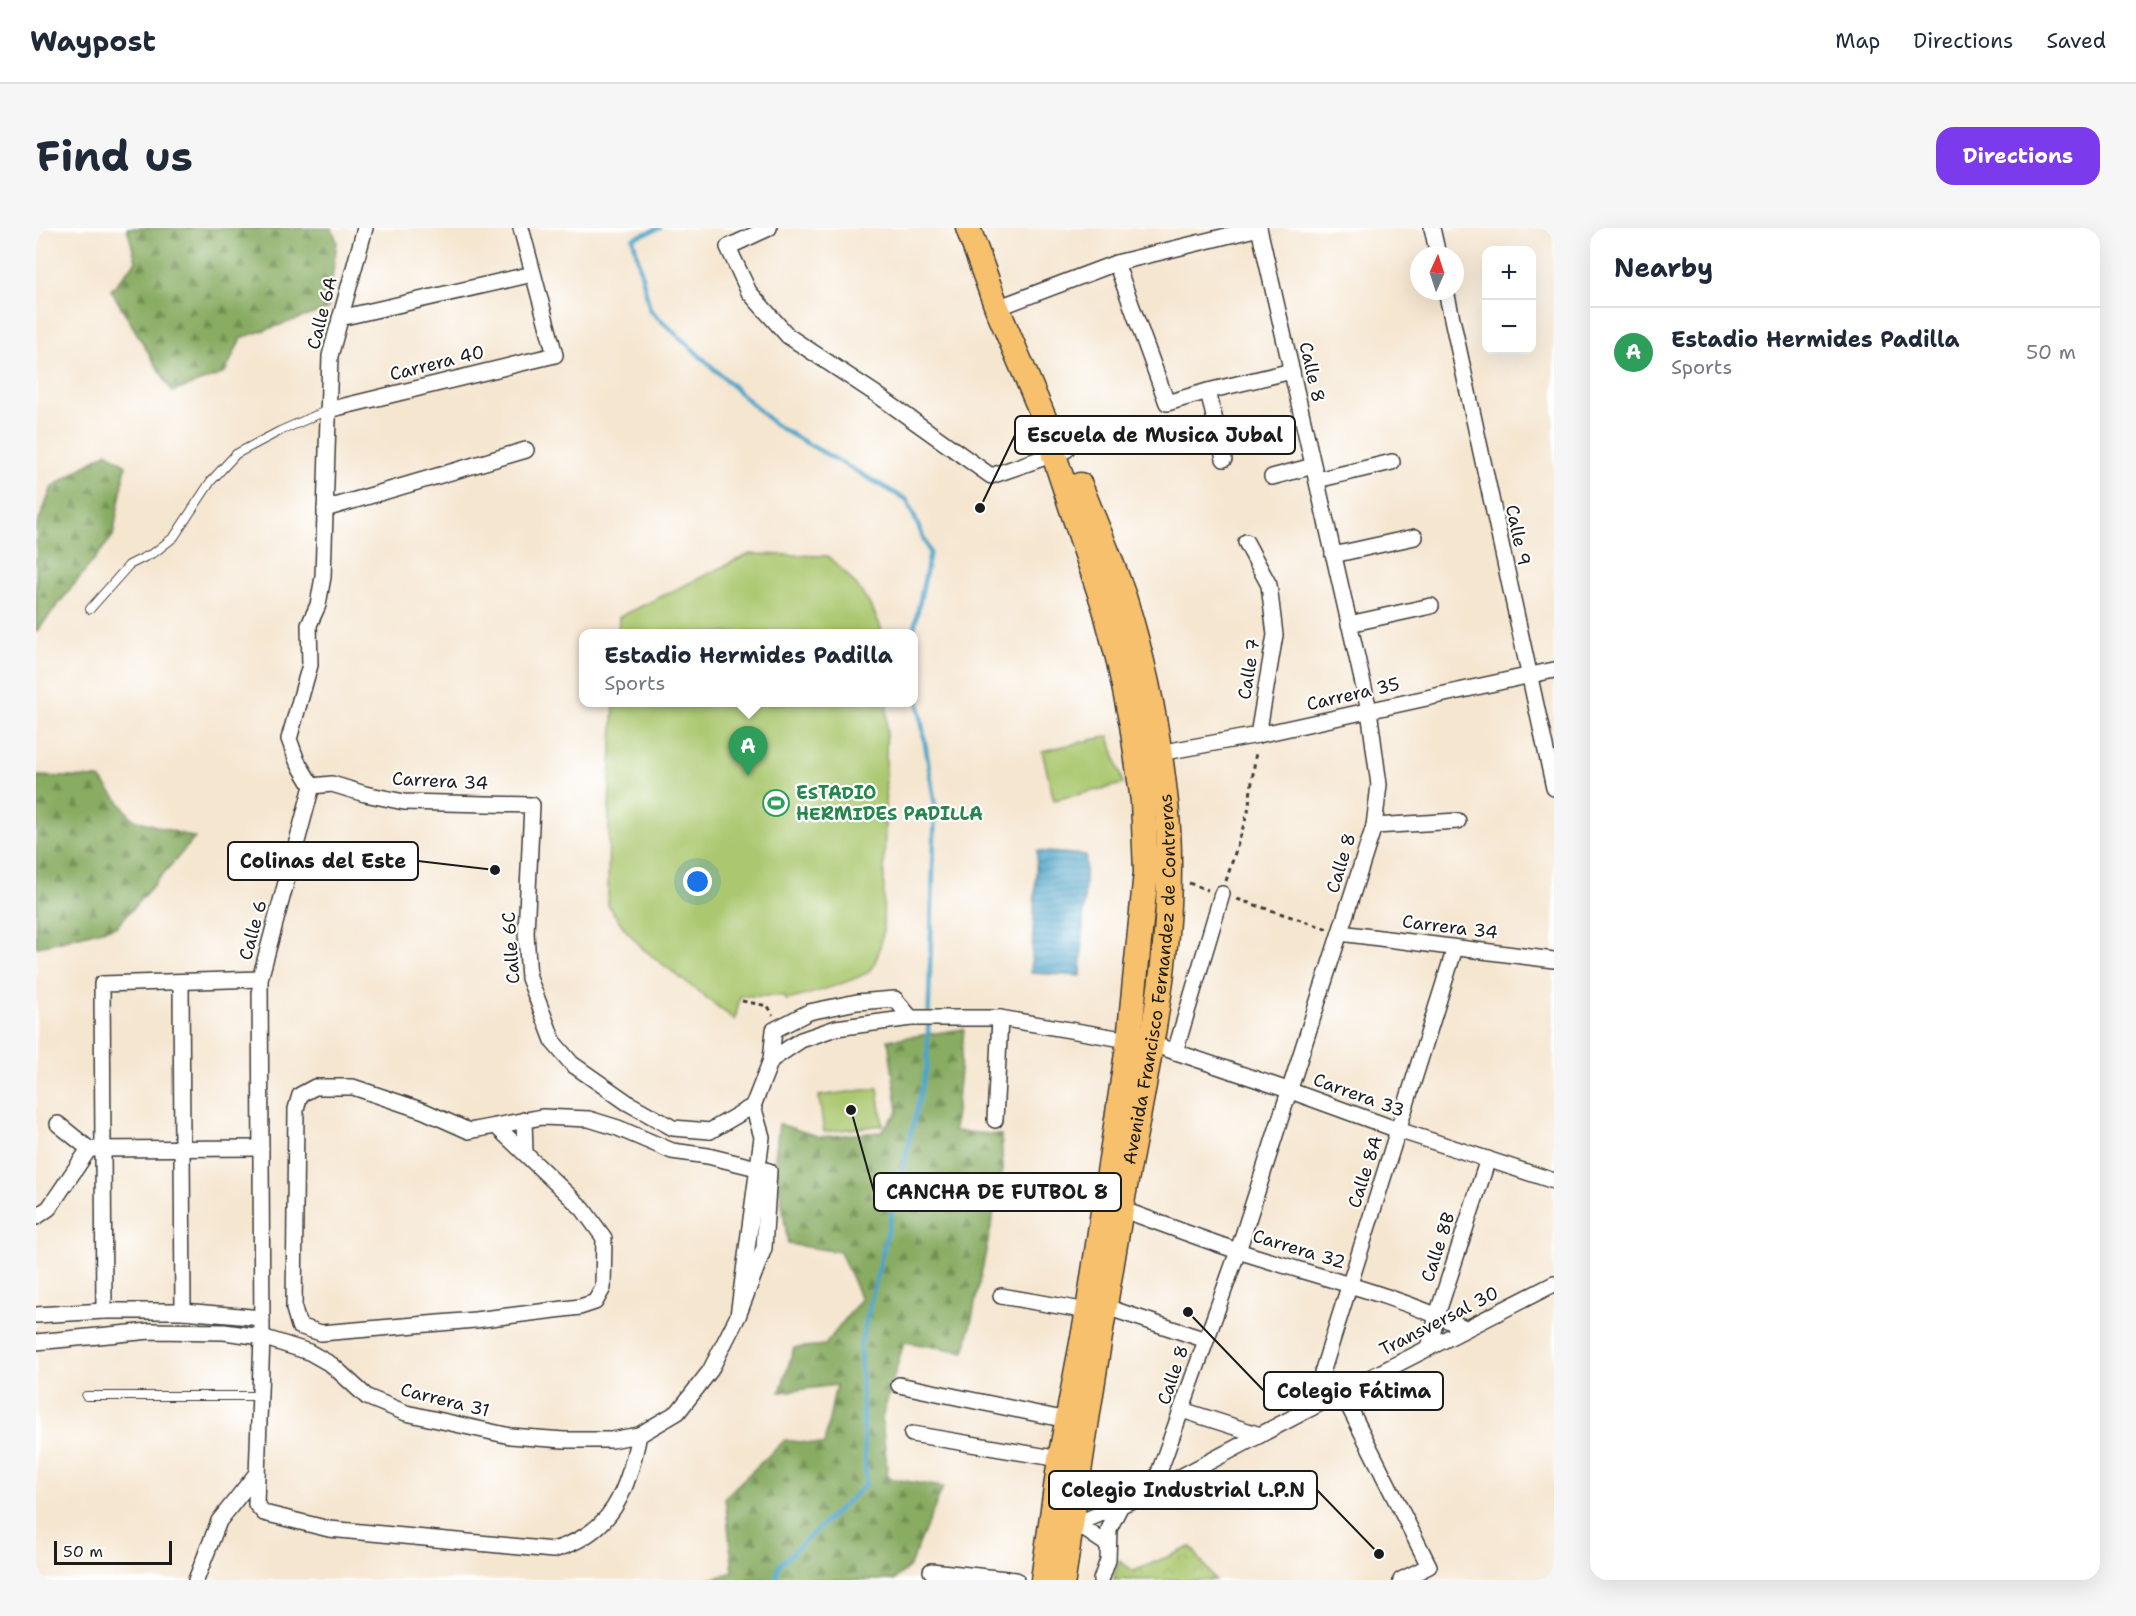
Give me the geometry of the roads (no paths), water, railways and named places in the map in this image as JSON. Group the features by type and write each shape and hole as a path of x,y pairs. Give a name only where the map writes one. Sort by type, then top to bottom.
{"main road":[{"name":"Avenida Francisco Fernandez de Contreras","path":"968,228 997,308 1124,597 1139,648 1167,804 1170,876 1097,1309 1066,1528 1063,1580"},
{"name":"Avenida Francisco Fernandez de Contreras","path":"1043,1580 1066,1528 1060,1459 1067,1420 1121,1209 1141,1042 1146,872 1143,801 1132,725 1105,609 1057,446"}],"street":[{"name":"Calle 6A","path":"312,786 297,761 290,739 310,665 309,625 318,605 322,577 330,356 365,228"},
{"path":"340,318 533,274 521,228"},
{"path":"769,228 728,247 749,292 788,336 876,394 991,476 1057,446"},
{"path":"997,308 1116,263 1259,228"},
{"name":"Calle 8","path":"1152,1492 1238,1251 1288,1090 1341,933 1374,826 1379,785 1369,710 1259,228"},
{"path":"1432,228 1436,246"},
{"path":"1116,263 1167,404 1208,391 1292,371"},
{"name":"Carrera 40","path":"328,410 555,355 533,274"},
{"name":"Calle 9","path":"1448,300 1554,788"},
{"path":"1208,391 1224,459"},
{"path":"325,509 526,450"},
{"path":"1272,477 1392,462"},
{"path":"1333,555 1415,537"},
{"name":"Calle 7","path":"1246,542 1269,585 1275,634 1258,735"},
{"path":"1349,624 1431,606"},
{"name":"Carrera 35","path":"1159,753 1258,735 1554,670"},
{"name":"Carrera 34","path":"312,786 332,784 404,802 532,804"},
{"name":"Calle 6","path":"312,786 260,980 262,1337 256,1504 264,1513 329,1529 553,1550 586,1537 604,1521 617,1504 632,1472 639,1436"},
{"name":"Calle 6C","path":"532,804 526,933 529,978 554,1043 572,1064 628,1104 673,1128 710,1131"},
{"path":"1374,826 1458,821"},
{"path":"1175,1052 1222,894"},
{"name":"Carrera 34","path":"1341,933 1554,960"},
{"name":"Calle 8A","path":"1311,1408 1455,948"},
{"path":"104,1311 96,1150 102,984 260,980"},
{"path":"180,982 183,1311"},
{"path":"758,1167 762,1137 753,1106 771,1060 774,1030 809,1012 857,1002 895,999 917,1018"},
{"path":"771,1060 801,1040 836,1028 917,1018"},
{"name":"Carrera 33","path":"917,1018 1000,1018 1141,1042 1554,1181"},
{"path":"995,1120 1000,1018"},
{"path":"496,1126 583,1209 604,1238 603,1288 595,1302 580,1307 476,1320 321,1333 299,1326 294,1309 296,1109 300,1095 315,1087 352,1088 424,1111 469,1131 542,1117 589,1119 618,1128 672,1151 708,1156 769,1171 764,1248 738,1316 710,1371 678,1412 639,1436"},
{"path":"708,1156 710,1131 753,1106"},
{"path":"524,1120 525,1152"},
{"path":"58,1124 96,1150 261,1148"},
{"path":"36,1217 50,1208 96,1150"},
{"name":"Calle 8B","path":"1429,1348 1437,1315 1488,1159"},
{"name":"Carrera 32","path":"1121,1209 1238,1251 1350,1284 1437,1315 1465,1328"},
{"name":"Transversal 30","path":"1066,1528 1152,1492 1465,1328 1554,1284"},
{"path":"1001,1296 1097,1309 1206,1340"},
{"path":"36,1314 183,1311 262,1318"},
{"name":"Carrera 31","path":"36,1341 150,1331 224,1332 262,1337 309,1352 332,1365 367,1397 406,1413 510,1436 564,1440 611,1440 639,1436"},
{"path":"899,1385 1067,1420"},
{"path":"1342,1393 1429,1566 1401,1580"},
{"path":"1182,1410 1260,1435"},
{"path":"912,1434 1060,1459"},
{"path":"196,1580 219,1521 257,1473"},
{"path":"1101,1580 1108,1560 1109,1529 1121,1505"},
{"path":"1066,1528 1108,1545"},
{"path":"931,1571 1016,1580"}],"lane":[{"path":"90,609 129,565 155,552 174,537 212,481 236,454 328,410"},
{"path":"86,1396 260,1396"}],"water":[{"path":"1037,851 1086,855 1081,976 1031,973"}],"waterway":[{"path":"660,228 633,238 650,310 775,425 907,500 930,553 914,629"},
{"path":"776,1580 779,1565 866,1484 860,1347 927,1066 935,805 918,700"}],"place":[{"name":"Escuela de Musica Jubal","path":"980,508"},
{"name":"Estadio Hermides Padilla","path":"748,776"},
{"name":"ESTADIO HERMIDES PADILLA","path":"776,803"},
{"name":"Colinas del Este","path":"495,870"},
{"name":"CANCHA DE FUTBOL 8","path":"851,1110"},
{"name":"Colegio Fátima","path":"1188,1312"},
{"name":"Colegio Industrial L.P.N","path":"1379,1554"}]}
